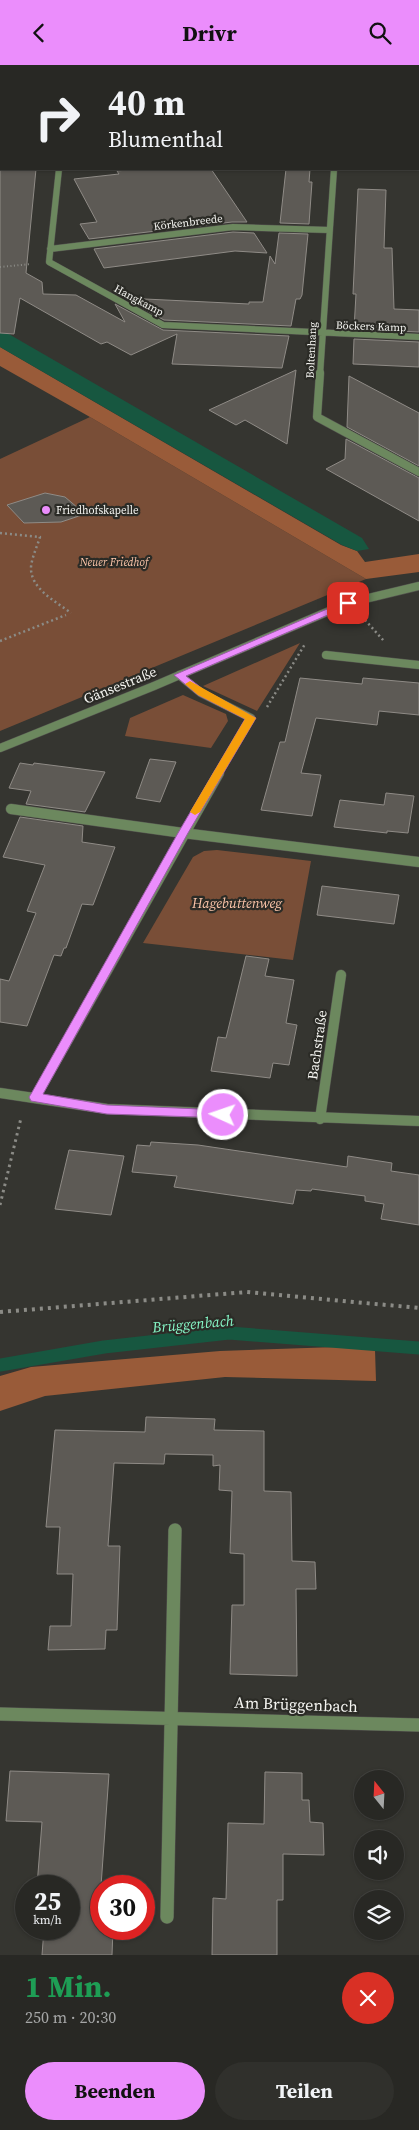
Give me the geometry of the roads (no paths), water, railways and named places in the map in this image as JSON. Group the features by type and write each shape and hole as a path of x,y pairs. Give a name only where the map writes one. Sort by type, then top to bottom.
{"street":[{"path":"50,249 61,170"},
{"name":"Boltenhang","path":"334,170 317,417 419,472"},
{"name":"Körkenbreede","path":"50,249 233,227 329,229"},
{"name":"Hangkamp","path":"50,249 49,263 163,325 322,334"},
{"name":"Böckers Kamp","path":"322,334 419,337"},
{"name":"Gänsestraße","path":"0,747 179,675 348,603 419,586"},
{"path":"326,655 419,665"},
{"path":"35,1097 183,833 251,718 201,693 179,675"},
{"path":"11,809 183,833 419,862"},
{"name":"Bachstraße","path":"320,1119 341,975"},
{"path":"0,1093 107,1109 320,1119 419,1121"},
{"path":"166,1917 175,1530"},
{"name":"Am Brüggenbach","path":"0,1714 419,1725"}],"waterway":[{"name":"Brüggenbach","path":"0,1365 104,1347 229,1333 419,1348"}],"place":[{"name":"Friedhofskapelle","path":"46,510"}],"park label":[{"name":"Neuer Friedhof","path":"114,562"},
{"name":"Hagebuttenweg","path":"237,903"}]}
